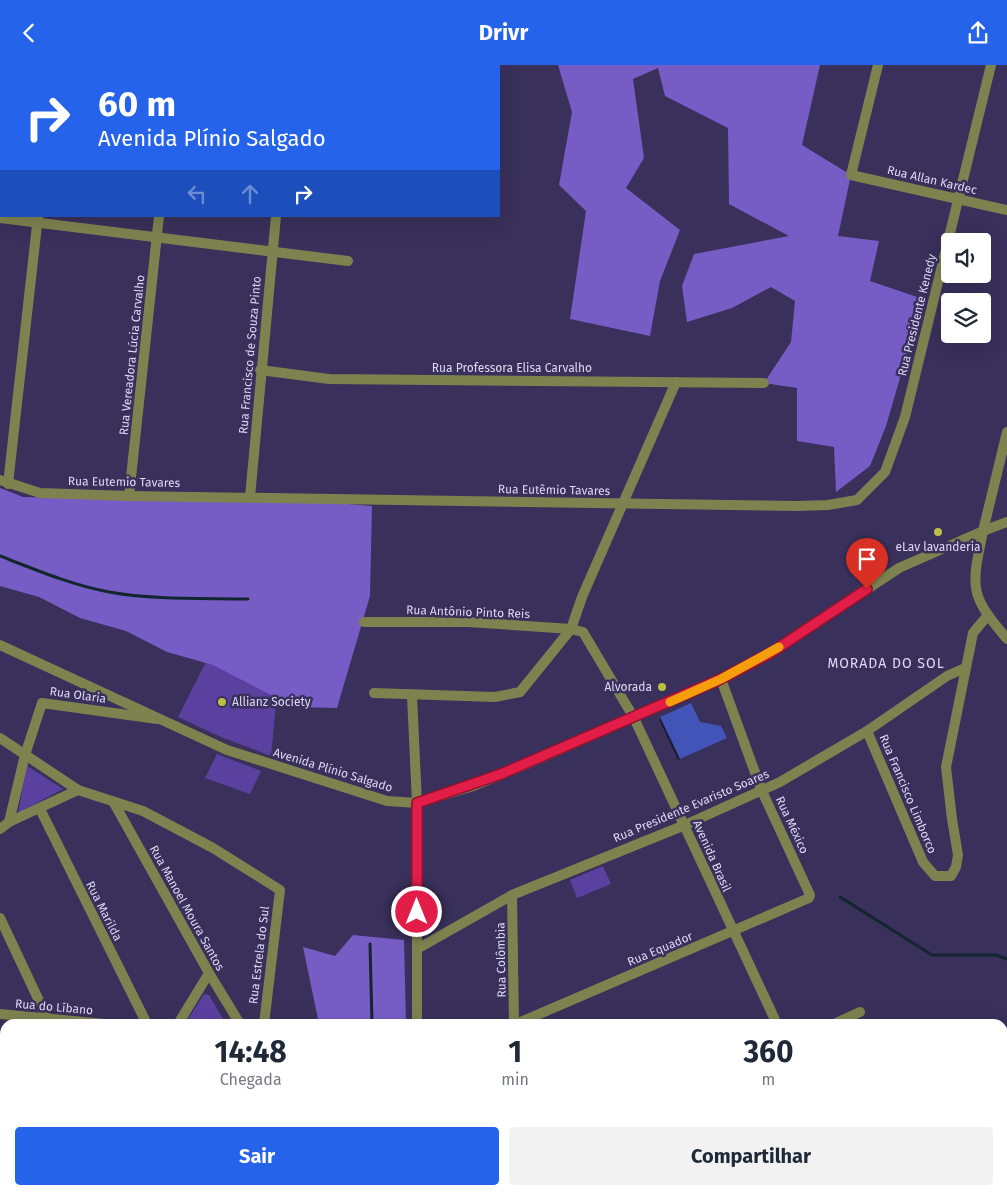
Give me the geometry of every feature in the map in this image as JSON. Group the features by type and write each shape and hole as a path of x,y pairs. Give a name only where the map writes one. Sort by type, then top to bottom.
{"street":[{"name":"Rua Allan Kardec","path":"878,65 851,175 1007,210"},
{"name":"Rua Presidente Kenedy","path":"858,500 885,472 905,417 991,65"},
{"name":"Rua Vereadora Lúcia Carvalho","path":"129,496 159,217"},
{"name":"Rua Francisco de Souza Pinto","path":"250,497 260,371 276,217"},
{"path":"0,218 38,220 348,261"},
{"path":"4,482 38,220"},
{"name":"Rua Professora Elisa Carvalho","path":"260,371 329,379 764,383"},
{"path":"374,693 412,696 495,697 520,692 571,629 582,597 676,382"},
{"path":"1007,432 983,531 976,581 977,593 988,615 1007,639"},
{"name":"Rua Eutemio Tavares","path":"4,482 40,493 250,497"},
{"name":"Rua Eutêmio Tavares","path":"250,497 821,505 858,500"},
{"name":"Avenida Plínio Salgado","path":"0,645 227,750 387,801 417,803 473,786 721,679 772,652 899,567 983,531 1007,523"},
{"name":"Rua Francisco Limborco","path":"867,731 923,862 935,876 951,876 956,867 958,855 946,767 973,633 988,615"},
{"name":"Rua Antônio Pinto Reis","path":"364,622 468,622 571,629"},
{"name":"Avenida Brasil","path":"571,629 583,632 634,718 775,1019"},
{"name":"Rua Presidente Evaristo Soares","path":"417,949 512,895 685,825 780,782 867,731 947,676 965,668"},
{"name":"Rua México","path":"721,679 762,789 810,895"},
{"path":"412,696 417,803 417,1019"},
{"name":"Rua Olaria","path":"25,755 42,703 165,720"},
{"path":"0,737 78,790 114,803"},
{"path":"9,822 25,755"},
{"path":"0,829 9,822 78,790"},
{"name":"Rua Estrela do Sul","path":"114,803 143,811 213,848 280,890 265,1019"},
{"name":"Rua Manoel Moura Santos","path":"114,803 209,973 237,1019"},
{"name":"Rua Marilda","path":"40,809 145,1019"},
{"name":"Rua Colômbia","path":"512,895 515,1019"},
{"name":"Rua Equador","path":"527,1019 733,932 808,899 810,895"},
{"path":"0,918 48,1019"},
{"path":"181,1019 209,973"},
{"path":"845,1019 860,1012"},
{"name":"Rua do Líbano","path":"0,1014 31,1019"}],"shaded area":[{"path":"558,65 820,65 802,145 851,175 838,236 879,241 870,281 923,299 886,426 870,466 836,492 834,447 797,441 797,388 764,383 791,342 795,301 771,287 732,308 687,322 682,286 694,254 789,236 729,204 728,128 665,96 658,68 633,79 644,158 626,188 680,230 660,281 650,336 570,319 586,211 559,185 572,112"},
{"path":"0,488 23,497 335,503 372,506 370,596 337,708 294,707 213,665 167,652 126,631 80,618 39,597 0,586"},
{"name":"Allianz Society","path":"208,658 278,683 271,756 221,737 178,717"},
{"path":"217,754 261,771 250,794 205,778"},
{"path":"27,766 63,789 18,813"},
{"path":"603,866 611,884 577,898 570,880"},
{"path":"353,935 404,940 406,1019 318,1019 303,947 335,956"},
{"path":"204,994 209,995 223,1019 188,1019"}],"building":[{"path":"691,703 700,722 721,726 727,738 680,759 660,717"}],"waterway":[{"path":"0,556 68,581 126,595 248,599"},
{"path":"840,897 932,955 996,955 1007,959"},
{"path":"370,944 372,1019"}],"slow traffic":[{"path":"670,702 721,679 779,647"}],"place":[{"name":"eLav lavanderia","path":"938,532"},
{"name":"Alvorada","path":"662,687"},
{"name":"Allianz Society","path":"222,702"}],"district":[{"name":"MORADA DO SOL","path":"886,663"}],"route":[{"path":"417,912 417,803 473,786 721,679 772,652 867,589"}]}
